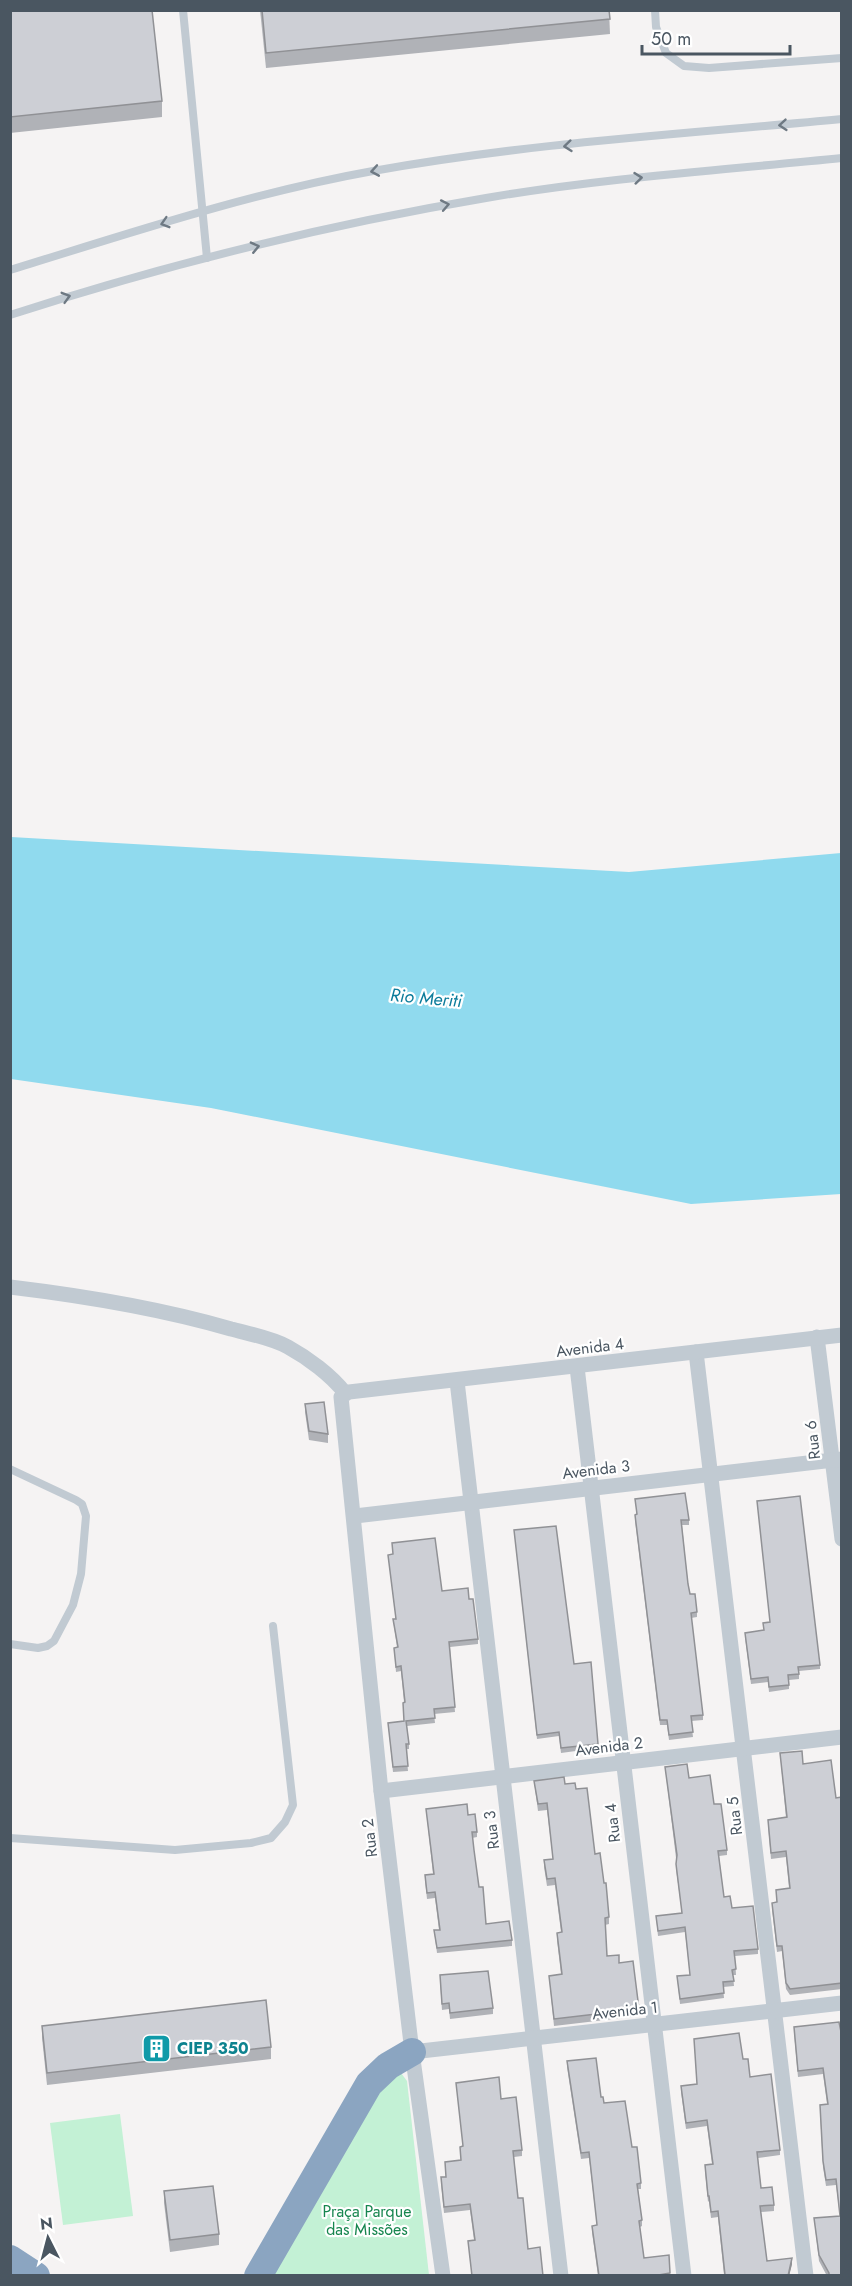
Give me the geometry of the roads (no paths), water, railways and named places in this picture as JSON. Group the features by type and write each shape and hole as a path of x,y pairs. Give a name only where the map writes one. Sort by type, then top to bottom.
{"highway":[{"path":"258,2276 369,2085 388,2066 412,2052"},
{"path":"10,2259 36,2276"}],"street":[{"path":"10,1287 68,1294 185,1315 287,1346 315,1365 344,1394"},
{"name":"Avenida 4","path":"344,1394 842,1335"},
{"name":"Rua 6","path":"818,1337 837,1459 842,1539"},
{"name":"Rua 5","path":"696,1352 806,2276"},
{"name":"Rua 4","path":"577,1366 684,2276"},
{"name":"Rua 3","path":"457,1381 561,2276"},
{"name":"Rua 2","path":"344,1394 341,1400 355,1516 381,1791 412,2052 443,2276"},
{"name":"Avenida 3","path":"355,1516 837,1459"},
{"name":"Avenida 2","path":"381,1791 842,1737"},
{"name":"Avenida 1","path":"412,2052 842,2003"}],"lane":[{"path":"183,10 207,258"},
{"path":"655,10 656,27 666,53 684,66 709,68 842,58"},
{"path":"10,270 202,212 372,171 484,154 842,119"},
{"path":"10,315 207,258 357,223 486,198 591,183 842,158"},
{"path":"10,1469 76,1500 82,1504 86,1516 81,1574 73,1605 54,1641 38,1648 10,1644"},
{"path":"10,1838 175,1850 251,1843 271,1838 285,1822 293,1805 273,1626"}],"water":[{"name":"Rio Meriti","path":"11,837 629,872 841,853 841,1194 691,1204 211,1108 11,1079"}],"place":[{"name":"CIEP 350","path":"156,2048"}],"park label":[{"name":"Praça Parque das Missões","path":"367,2220"}]}
